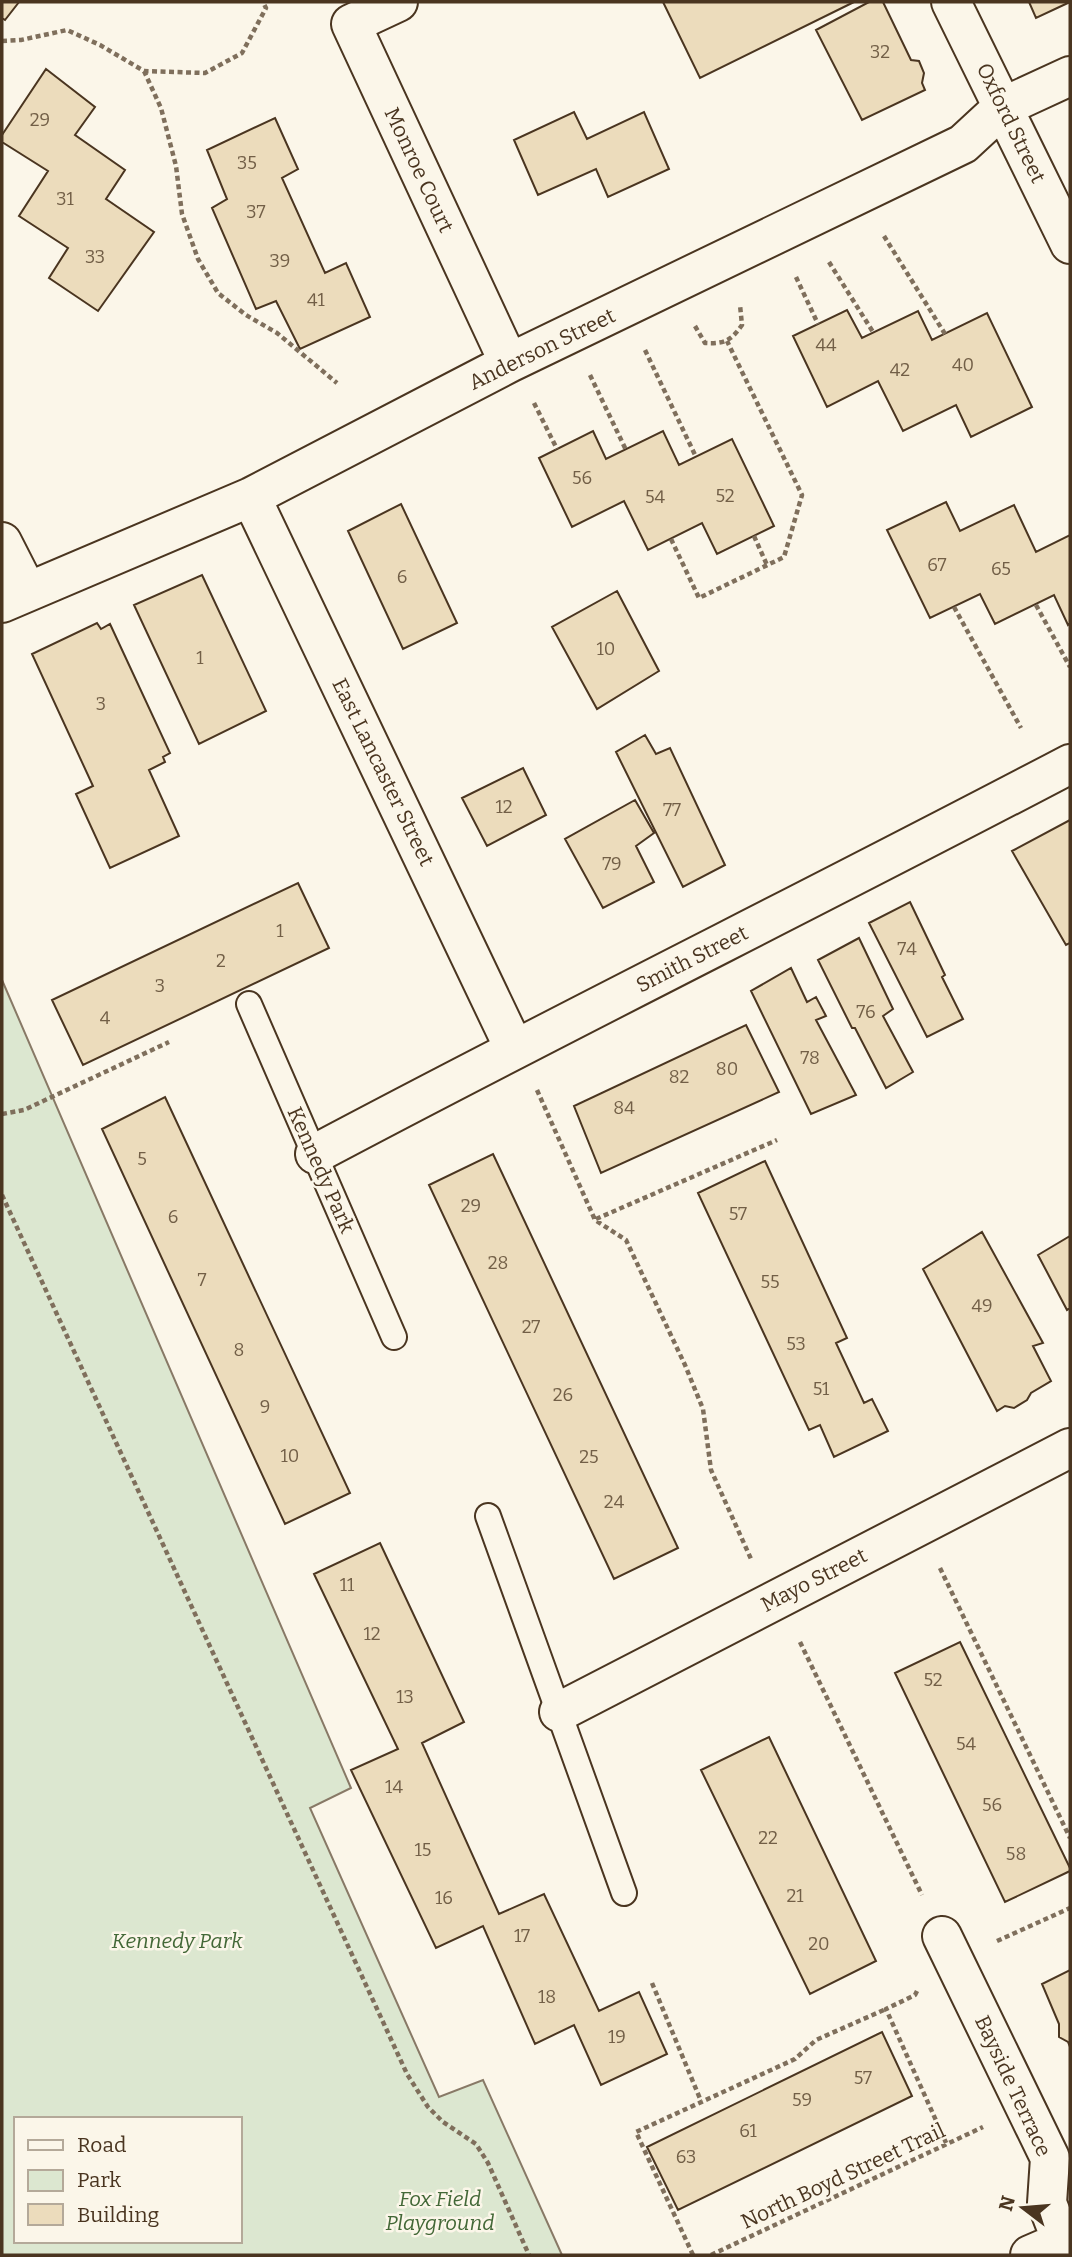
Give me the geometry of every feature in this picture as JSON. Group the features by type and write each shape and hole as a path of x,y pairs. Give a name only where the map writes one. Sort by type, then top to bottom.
{"street":[{"name":"Monroe Court","path":"398,2 351,24 509,363"},
{"name":"Oxford Street","path":"951,2 1070,244"},
{"name":"Anderson Street","path":"14,597 251,497 509,363 963,144 1003,107 1070,76"},
{"name":"East Lancaster Street","path":"251,497 514,1048"},
{"path":"2,542 14,597"},
{"name":"Smith Street","path":"315,1154 514,1048 847,881 1070,764"},
{"name":"Mayo Street","path":"559,1712 1070,1448"},
{"name":"Bayside Terrace","path":"942,1936 1060,2153 1047,2203 1052,2251"}],"lane":[{"name":"Kennedy Park","path":"249,1004 394,1337"},
{"path":"488,1516 624,1893"}],"path":[{"path":"2,41 21,40 67,30 100,45 144,71 205,73 242,53 265,8 263,2"},
{"path":"144,71 164,120 176,166 182,214 198,258 218,293 246,315 277,333 337,383"},
{"path":"884,236 944,334"},
{"path":"829,262 873,332"},
{"path":"796,277 818,324"},
{"path":"694,325 705,343 722,344 733,338 742,325 740,304"},
{"path":"671,539 699,598 784,557 802,495 727,341"},
{"path":"644,348 696,457"},
{"path":"589,373 626,450"},
{"path":"534,402 557,449"},
{"path":"754,536 767,565"},
{"path":"1036,604 1070,667"},
{"path":"954,607 1021,728"},
{"path":"2,1114 24,1110 169,1042"},
{"path":"534,1083 595,1220 625,1240 685,1365 703,1409 711,1470 751,1560"},
{"path":"595,1220 777,1140"},
{"path":"2,1195 407,2074 416,2091 435,2115 476,2144 488,2163 528,2255"},
{"path":"940,1568 1070,1838"},
{"path":"693,2255 636,2132 795,2059 816,2040 915,1995 932,1968 942,1936 800,1642"},
{"path":"942,1936 986,1945 1070,1908"},
{"path":"652,1983 701,2101"},
{"path":"886,2009 947,2145"},
{"name":"North Boyd Street Trail","path":"711,2255 987,2125"}],"green space":[{"name":"Kennedy Park","path":"2,980 351,1788 310,1808 439,2097 483,2080 562,2255 2,2255"}],"building":[{"path":"2,2 19,2 5,20 2,18"},
{"path":"663,2 854,2 700,78"},
{"path":"869,2 883,2 911,60 919,61 924,73 922,83 925,90 862,120 816,30"},
{"path":"1029,2 1070,2 1036,18"},
{"path":"46,69 95,107 75,135 125,170 106,199 154,232 98,311 49,278 68,248 19,216 48,171 2,142 2,135"},
{"path":"574,112 587,139 644,112 669,169 608,197 596,169 538,195 514,140"},
{"path":"275,118 298,169 282,178 325,273 346,263 370,317 300,349 276,301 256,309 212,208 227,199 207,150"},
{"path":"847,310 862,338 918,311 932,340 987,313 1032,407 971,437 956,405 903,431 878,381 827,407 793,336"},
{"path":"593,431 606,459 663,431 679,465 732,439 774,526 717,554 702,523 648,550 624,501 572,527 539,458"},
{"path":"946,502 960,531 1014,505 1036,552 1070,535 1070,623 1068,625 1054,595 995,624 980,594 930,618 887,530"},
{"path":"401,504 457,623 403,649 348,531"},
{"path":"202,575 266,711 199,744 134,605"},
{"path":"617,591 659,671 597,709 552,627"},
{"path":"97,623 101,629 110,624 170,753 163,757 165,762 149,770 179,836 110,868 76,794 93,786 32,654"},
{"path":"645,735 656,754 670,748 725,865 683,887 616,752"},
{"path":"523,768 546,815 487,846 462,798"},
{"path":"635,800 654,833 636,846 654,882 603,908 565,839"},
{"path":"1070,820 1070,943 1066,945 1012,851"},
{"path":"298,883 329,948 83,1065 52,1000"},
{"path":"910,902 963,1019 927,1037 869,923"},
{"path":"859,938 893,1009 883,1016 913,1072 886,1088 818,960"},
{"path":"791,968 807,1002 816,997 826,1016 816,1020 856,1095 811,1114 751,991"},
{"path":"746,1025 779,1092 601,1173 574,1106"},
{"path":"165,1097 350,1493 285,1524 102,1129"},
{"path":"493,1154 678,1548 614,1579 429,1185"},
{"path":"765,1161 847,1338 836,1343 864,1403 872,1399 888,1431 834,1457 820,1425 809,1430 698,1193"},
{"path":"982,1232 1043,1343 1033,1346 1051,1381 1014,1408 1005,1406 997,1411 923,1269"},
{"path":"1070,1236 1070,1308 1067,1310 1038,1255"},
{"path":"380,1543 464,1722 422,1743 499,1914 544,1894 599,2011 639,1992 667,2054 601,2085 574,2025 535,2044 483,1926 436,1948 351,1770 398,1749 314,1574"},
{"path":"960,1642 1070,1868 1070,1871 1005,1902 895,1673"},
{"path":"769,1737 876,1961 810,1994 701,1770"},
{"path":"1070,1970 1070,2047 1068,2042 1059,2037 1059,2024 1042,1984"},
{"path":"882,2032 912,2096 678,2210 647,2147"}],"park label":[{"name":"Fox Field Playground","path":"440,2211"}]}
